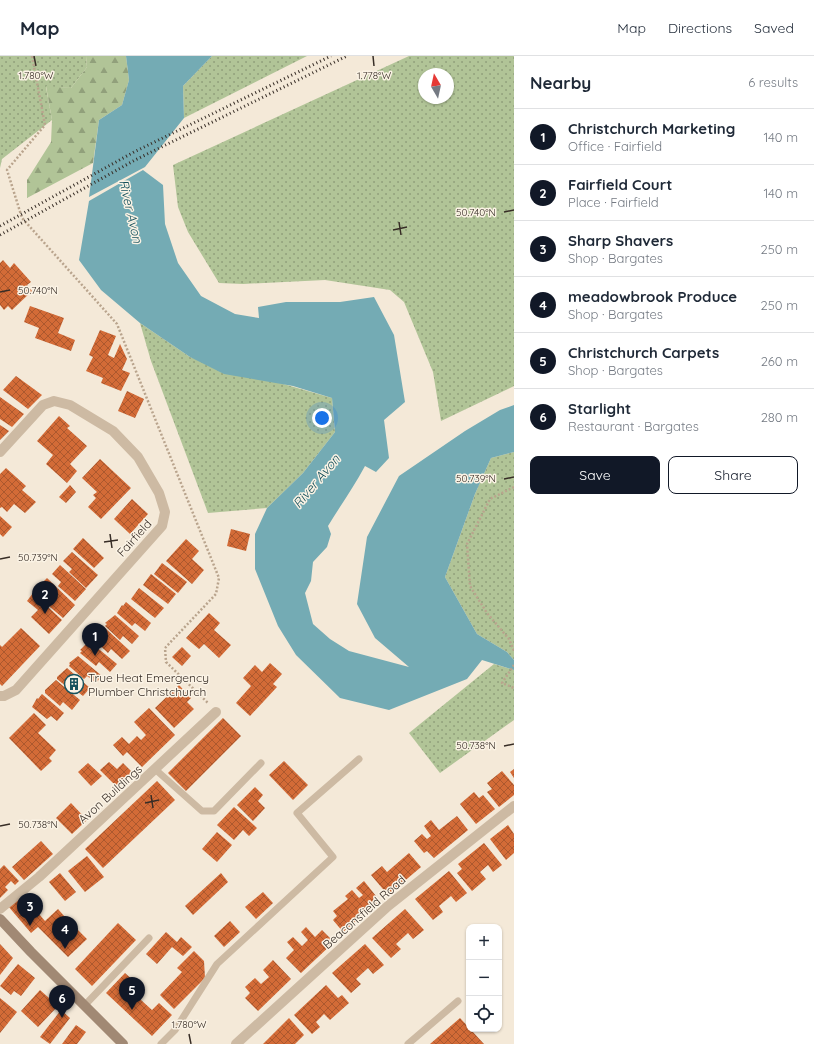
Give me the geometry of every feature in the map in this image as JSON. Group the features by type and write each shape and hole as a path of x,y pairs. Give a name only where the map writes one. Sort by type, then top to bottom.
{"main road":[{"path":"0,919 84,1006 124,1044"}],"street":[{"name":"Fairfield","path":"0,452 43,405 54,401 70,405 113,432 138,457 159,493 165,512 162,526 16,690 4,696 0,696"},
{"name":"Avon Buildings","path":"0,909 39,876 156,770 216,712"},
{"name":"Beaconsfield Road","path":"236,1044 388,906 514,806"}],"lane":[{"path":"161,1044 175,1030 217,964 333,857 297,813 359,759"},
{"path":"156,770 202,811 214,811 261,763"},
{"path":"84,1006 149,938"},
{"path":"408,1044 458,1001"}],"path":[{"path":"32,56 45,125 7,170 22,218 117,324 219,578 216,594 166,648 166,662 216,712"},
{"path":"514,487 490,499 468,544 470,586 487,613 509,639 514,651"},
{"path":"514,665 502,683 514,688"}],"green space":[{"path":"0,56 86,56 87,67 71,88 46,87 52,120 2,159 0,168"},
{"path":"86,56 126,56 129,80 122,105 99,120 93,163 27,198 27,180 51,142 52,120 46,86 71,88 87,67"},
{"path":"212,56 307,56 184,118 183,86"},
{"path":"409,56 514,56 514,386 441,421 433,372 404,302 390,290 325,280 243,284 219,283 188,232 178,207 173,165"},
{"path":"140,323 190,357 332,398 335,432 303,473 267,508 208,513 151,361"},
{"path":"514,452 514,660 507,652 477,634 445,577 475,494 491,458"},
{"path":"494,664 514,670 514,720 440,773 409,733"}],"water":[{"path":"126,56 212,56 183,86 184,118 145,167 89,197 99,120 122,105 129,80"},
{"name":"River Avon","path":"143,170 163,185 165,224 178,263 201,296 235,314 259,318 258,307 286,302 340,302 374,297 394,335 405,402 384,420 389,458 376,472 365,466 328,526 331,534 327,547 313,562 311,581 305,593 313,624 330,639 349,651 409,667 375,638 357,604 367,537 399,476 465,431 500,410 514,405 514,452 491,458 475,494 445,577 477,634 507,652 514,660 514,670 482,660 467,679 389,710 340,698 296,655 278,626 255,569 255,534 267,508 303,473 335,432 332,398 293,386 224,374 190,357 140,323 101,290 79,260 89,201"}],"building":[{"path":"3,260 10,268 14,263 31,282 27,285 32,291 12,310 8,306 4,310 0,305 0,263"},
{"path":"30,306 64,318 58,333 75,340 71,351 35,338 39,328 24,322"},
{"path":"100,330 116,336 108,355 114,358 120,344 127,359 122,370 130,373 121,391 101,383 103,378 86,371 93,357 89,355"},
{"path":"16,376 42,395 28,409 3,390"},
{"path":"127,391 144,399 135,418 118,411"},
{"path":"0,397 24,414 12,427 0,419"},
{"path":"59,416 70,426 67,428 87,446 70,464 77,471 67,483 46,464 53,455 37,441"},
{"path":"0,425 9,431 0,440"},
{"path":"100,459 131,488 101,519 88,507 96,498 93,495 97,492 82,478"},
{"path":"6,468 26,486 22,490 36,502 25,513 14,504 7,512 2,507 0,508 0,474"},
{"path":"70,485 76,492 66,503 59,497"},
{"path":"132,499 148,514 130,534 114,519"},
{"path":"0,516 12,527 3,537 0,534"},
{"path":"231,529 250,534 246,551 227,546"},
{"path":"83,538 104,558 94,568 73,549"},
{"path":"186,539 199,551 192,559 204,570 192,584 166,561"},
{"path":"72,552 98,575 86,588 69,572 72,569 63,561"},
{"path":"162,563 187,582 178,593 154,574"},
{"path":"60,565 86,589 75,601 58,586 61,582 52,574"},
{"path":"151,574 176,594 168,604 143,585"},
{"path":"47,578 75,605 63,618 44,602 51,595 40,585"},
{"path":"139,588 164,608 155,618 131,599"},
{"path":"33,593 62,620 49,634 31,617 38,610 27,601"},
{"path":"126,602 151,623 145,631 135,623 132,626 117,613"},
{"path":"209,613 220,623 214,630 231,645 219,658 204,644 199,649 186,638"},
{"path":"115,615 139,636 132,644 123,636 120,640 105,626 107,624 105,623"},
{"path":"104,627 130,651 122,659 111,649 108,653 93,639 93,636"},
{"path":"21,628 40,646 2,686 0,684 0,645 2,647"},
{"path":"89,641 117,664 110,672 99,662 96,666 80,653 82,651 80,650"},
{"path":"182,647 191,656 182,666 172,657"},
{"path":"78,656 102,676 96,683 87,676 84,679 69,666 69,663"},
{"path":"270,663 282,674 273,684 277,687 250,716 236,703 251,686 243,678 255,665 262,672"},
{"name":"True Heat Emergency Plumber Christchurch","path":"67,668 90,688 83,696 74,689 72,691 57,679 57,677"},
{"path":"56,680 80,700 72,710 63,702 60,706 45,693 45,690"},
{"path":"179,685 191,698 187,702 194,709 174,728 155,708"},
{"path":"42,694 64,713 57,721 51,716 47,719 32,707 37,698 38,699"},
{"path":"149,708 175,735 142,767 127,752 123,756 113,745 122,737 129,744 137,736 141,740 146,735 134,722"},
{"path":"34,713 46,725 38,733 56,750 49,758 52,761 41,771 9,738"},
{"path":"223,718 241,736 186,791 168,773"},
{"path":"284,761 308,785 293,800 269,775"},
{"path":"109,762 117,769 123,763 132,772 117,787 100,770"},
{"path":"88,763 102,776 91,786 78,772"},
{"path":"514,769 514,778 510,772"},
{"path":"502,771 514,785 514,795 499,807 487,792 492,789 487,783"},
{"path":"157,781 175,800 103,868 85,849"},
{"path":"255,787 263,795 258,801 265,808 253,821 237,805"},
{"path":"474,792 479,798 483,795 495,809 476,824 460,804"},
{"path":"71,803 87,820 72,834 56,818"},
{"path":"234,807 257,828 249,836 243,830 234,840 217,825"},
{"path":"457,816 468,830 434,858 427,851 424,853 414,841 422,834 427,839 431,836 424,826 431,820 439,830"},
{"path":"508,825 514,834 514,853 506,860 490,839"},
{"path":"217,832 232,845 217,862 202,849"},
{"path":"41,841 53,854 24,880 12,867"},
{"path":"484,843 502,865 493,872 488,865 480,872 486,879 472,891 457,873 462,869 458,864"},
{"path":"409,853 421,867 388,895 371,875 382,866 387,872"},
{"path":"87,856 104,877 85,892 68,871"},
{"path":"4,865 19,881 15,885 11,881 5,887 8,890 0,898 0,869"},
{"path":"449,871 467,893 456,902 451,896 439,906 443,912 433,920 415,899"},
{"path":"60,873 76,892 65,901 49,882"},
{"path":"221,873 228,882 193,915 185,906"},
{"path":"364,881 376,896 373,899 377,904 343,932 333,920 337,916 333,911 348,899 345,896 352,890 359,898 363,895 356,888"},
{"path":"263,892 273,903 256,919 245,907"},
{"path":"22,894 45,921 58,909 65,917 59,923 71,935 77,929 87,939 68,957 38,927 31,933 8,906"},
{"path":"405,909 424,930 413,939 408,933 396,944 401,949 391,958 372,938"},
{"path":"230,921 240,932 224,947 214,936"},
{"path":"118,923 136,940 92,986 75,969"},
{"path":"306,927 315,937 322,930 334,942 301,973 286,958 294,950 287,942 293,937 302,946 308,940 301,932"},
{"path":"166,932 177,942 181,937 192,947 183,956 172,947 157,964 146,954"},
{"path":"0,944 13,958 0,975"},
{"path":"365,944 384,965 373,974 368,968 356,979 361,984 351,993 332,973"},
{"path":"194,951 204,961 205,978 174,1009 160,995 182,972 177,968"},
{"path":"273,960 291,979 258,1011 245,998 250,993 245,987 255,978 261,984 269,977 263,970"},
{"path":"18,964 35,978 21,996 14,991 11,995 0,986"},
{"path":"125,973 136,983 130,990 152,1010 159,1003 172,1015 152,1036 106,993"},
{"path":"326,985 338,998 342,995 349,1003 330,1020 324,1014 316,1022 320,1027 312,1034 294,1015"},
{"path":"40,990 58,1006 38,1027 21,1011"},
{"path":"0,998 17,1012 0,1033"},
{"path":"61,1010 70,1018 50,1044 40,1037"},
{"path":"289,1018 304,1035 295,1044 263,1044"},
{"path":"460,1018 466,1024 466,1032 473,1032 484,1044 430,1044"},
{"path":"76,1025 86,1032 77,1044 62,1044"}],"railway":[{"path":"0,226 134,152 331,56"},
{"path":"0,235 135,160 347,56"}],"place":[{"name":"Fairfield Court","path":"45,614"},
{"name":"Christchurch Marketing","path":"95,656"},
{"name":"True Heat Emergency Plumber Christchurch","path":"74,684"},
{"name":"Sharp Shavers","path":"30,926"},
{"name":"meadowbrook Produce","path":"65,949"},
{"name":"Christchurch Carpets","path":"132,1010"},
{"name":"Starlight","path":"62,1018"}]}
